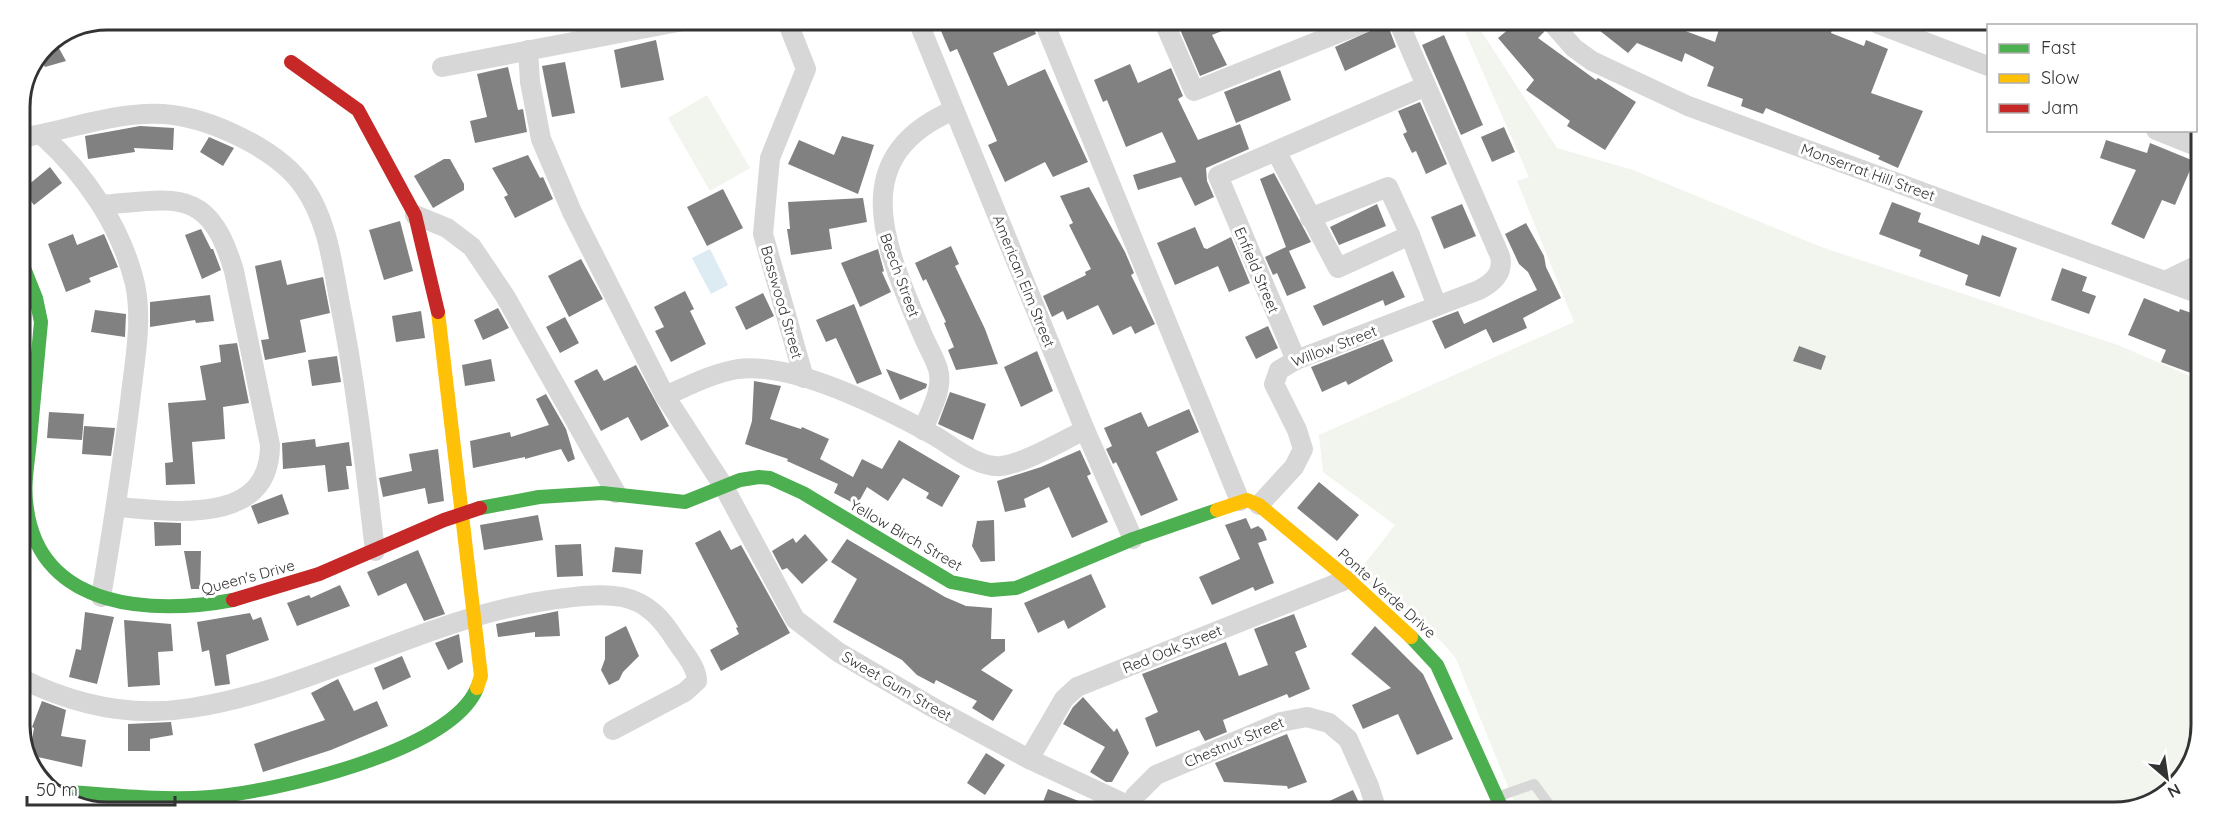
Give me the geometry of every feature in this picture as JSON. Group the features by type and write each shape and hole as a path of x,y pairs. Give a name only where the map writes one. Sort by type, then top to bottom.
{"street":[{"path":"442,67 635,30"},
{"name":"Basswood Street","path":"791,30 806,69 770,158 763,234 804,378"},
{"name":"American Elm Street","path":"922,30 1085,430 1132,539"},
{"path":"1047,30 1240,501"},
{"path":"1167,30 1194,91 1346,30"},
{"path":"1402,30 1426,86 1277,153 1338,268 1410,235"},
{"name":"Monserrat Hill Street","path":"1558,30 1574,48 1592,61 1688,106 2191,291"},
{"path":"1894,30 1987,65"},
{"name":"Sweet Gum Street","path":"528,50 535,112 541,139 553,171 665,396 724,488 795,619 807,631 932,707 1029,759 1118,802"},
{"path":"68,791 157,798 237,794 293,785 358,764 437,730 471,704 481,676 436,294 415,215 358,110 291,62"},
{"name":"Willow Street","path":"1259,505 1294,467 1303,449 1297,430 1274,384 1279,370 1296,360 1486,287 1499,273 1500,256 1426,86"},
{"name":"Beech Street","path":"923,430 937,393 938,369 895,270 882,224 880,206 892,163 904,145 934,118 954,110"},
{"path":"30,137 135,115 184,117 233,135 281,162 294,174 315,207 330,251 355,380 375,551"},
{"path":"2161,132 2191,144"},
{"path":"42,135 66,158 102,206 116,230 135,283 139,314 117,507 101,597"},
{"name":"Enfield Street","path":"1277,153 1222,174 1218,180 1296,360"},
{"path":"1310,218 1388,187 1410,235 1437,306"},
{"path":"102,206 158,201 186,202 197,207 211,221 228,250 234,271 270,445 270,457 260,484 235,503 211,509 165,511 117,507"},
{"path":"415,215 447,228 472,247 505,296 616,493"},
{"path":"2164,281 2191,268"},
{"name":"Queen's Drive","path":"30,283 41,322 30,440"},
{"path":"665,396 722,372 738,369 754,368 804,378 840,391 923,430 978,461 999,466 1013,464 1085,430"},
{"name":"Yellow Birch Street","path":"660,501 676,503 696,501 743,480 759,477 777,482 951,582 983,592 1016,588 1132,539 1240,501"},
{"name":"Queen's Drive","path":"30,524 37,544 61,577 76,588 101,597 161,609 213,605 312,577 462,513 570,495 616,493 660,501"},
{"name":"Ponte Verde Drive","path":"1240,501 1254,502 1259,505 1348,579 1416,641 1437,665 1499,802"},
{"name":"Red Oak Street","path":"1029,759 1051,717 1064,699 1077,687 1348,579"},
{"path":"30,683 57,695 114,710 188,709 238,699 299,681 474,615 517,605 602,596 622,597 651,609 676,640 694,669 696,681 685,692 613,730"},
{"name":"Chestnut Street","path":"1135,802 1143,786 1156,775 1281,722 1306,717 1329,723 1348,739 1374,802"}],"lane":[{"path":"1497,797 1534,784 1547,802"}],"shaded area":[{"path":"1466,30 1481,30 1557,148 1633,170 1824,248 2118,345 2191,377 2190,740 2178,768 2161,786 2139,798 2114,802 1514,802 1456,659 1423,624 1356,575 1395,525 1323,472 1319,435 1574,322 1517,181 1529,177"},
{"path":"707,95 750,168 710,191 668,118"},
{"path":"710,249 728,285 711,294 692,258"}],"building":[{"path":"1034,30 1036,34 993,53 1008,86 1045,69 1088,162 1053,177 1045,162 1005,182 988,145 997,141 957,49 950,52 941,31"},
{"path":"1180,30 1224,30 1212,35 1227,65 1200,76"},
{"path":"1372,30 1390,30 1396,47 1345,71 1335,47"},
{"path":"1508,30 1543,30 1544,32 1538,38 1596,80 1598,78 1636,102 1605,150 1567,126 1570,121 1526,90 1534,80 1498,38"},
{"path":"1599,30 1683,30 1715,42 1719,30 1832,30 1831,33 1864,46 1866,40 1888,49 1871,93 1923,111 1898,168 1878,159 1880,156 1766,108 1763,114 1741,106 1743,99 1707,86 1714,67 1685,53 1682,62 1637,43 1628,53"},
{"path":"1444,35 1483,125 1461,135 1422,45"},
{"path":"656,40 664,80 621,88 614,50"},
{"path":"59,48 66,61 45,67 43,64"},
{"path":"565,62 575,113 552,117 542,66"},
{"path":"1130,64 1138,83 1171,68 1183,96 1178,99 1198,140 1240,124 1249,149 1206,168 1207,181 1214,197 1195,206 1181,177 1138,190 1133,175 1176,162 1162,132 1126,147 1107,100 1103,102 1094,80"},
{"path":"508,67 518,110 523,109 527,132 475,143 470,121 487,117 477,74"},
{"path":"1280,70 1291,100 1236,123 1224,92"},
{"path":"1420,102 1447,164 1426,174 1416,151 1412,153 1403,134 1407,132 1398,111"},
{"path":"140,126 174,128 173,150 134,148 135,152 88,159 85,136"},
{"path":"1504,127 1515,152 1492,162 1481,137"},
{"path":"842,136 874,145 858,194 788,164 799,140 834,155"},
{"path":"209,137 234,148 223,166 200,152"},
{"path":"2106,140 2147,153 2150,143 2191,160 2191,168 2175,205 2162,200 2144,239 2111,224 2136,170 2100,158"},
{"path":"528,155 540,178 543,177 553,199 515,218 504,197 508,195 492,168"},
{"path":"444,159 450,159 464,184 464,190 433,208 414,176"},
{"path":"50,167 62,183 34,205 30,200 30,183"},
{"path":"1274,173 1311,242 1289,251 1306,288 1287,296 1277,273 1273,275 1265,257 1286,247 1260,179"},
{"path":"1089,187 1125,252 1134,273 1131,275 1155,324 1135,334 1131,326 1113,335 1098,305 1067,320 1063,311 1052,317 1043,296 1086,275 1085,272 1091,269 1069,225 1073,223 1060,196"},
{"path":"723,189 743,228 707,246 687,207"},
{"path":"863,198 867,222 829,229 832,249 791,255 787,229 790,229 788,202"},
{"path":"1892,202 1921,213 1918,222 1979,245 1982,235 2017,248 2000,297 1965,285 1968,275 1919,256 1921,250 1879,234"},
{"path":"1377,204 1386,226 1339,245 1330,227"},
{"path":"1462,204 1476,236 1444,249 1431,217"},
{"path":"400,221 413,271 384,280 369,230"},
{"path":"1526,223 1544,256 1546,267 1561,298 1523,318 1527,328 1493,343 1486,329 1445,349 1432,321 1458,311 1464,324 1537,290 1528,272 1519,264 1505,234"},
{"path":"1195,227 1204,248 1207,249 1231,237 1250,283 1229,292 1218,266 1175,285 1157,243"},
{"path":"201,229 213,249 221,270 202,279 185,235"},
{"path":"73,234 77,245 104,234 118,267 89,278 91,282 66,292 48,244"},
{"path":"951,246 959,264 955,266 985,329 998,364 956,370 948,350 954,347 944,323 946,322 926,279 923,281 915,263"},
{"path":"878,249 884,271 882,272 891,292 860,307 841,263"},
{"path":"581,259 603,299 569,317 548,276"},
{"path":"281,260 287,285 323,277 330,313 300,320 306,352 265,360 261,340 269,339 255,266"},
{"path":"2062,268 2087,277 2082,291 2096,296 2089,314 2051,300"},
{"path":"1393,271 1405,297 1385,306 1383,300 1323,326 1313,306"},
{"path":"685,291 694,309 690,311 706,344 671,362 655,331 664,327 654,307"},
{"path":"763,293 774,316 746,330 735,307"},
{"path":"210,295 214,321 196,323 195,320 150,327 150,302"},
{"path":"2144,298 2179,312 2180,309 2191,313 2191,373 2161,362 2166,350 2128,335"},
{"path":"854,304 882,374 857,384 836,338 826,342 816,320"},
{"path":"498,308 509,328 483,340 474,320"},
{"path":"95,310 126,314 125,337 91,332"},
{"path":"421,311 425,338 396,342 392,316"},
{"path":"565,317 579,343 560,353 546,327"},
{"path":"1268,326 1278,348 1256,359 1245,337"},
{"path":"1383,339 1393,361 1348,385 1346,381 1322,392 1311,367"},
{"path":"237,343 249,403 223,407 225,439 192,442 195,484 166,485 165,463 173,462 168,403 206,400 200,366 221,362 219,345"},
{"path":"1799,346 1826,356 1821,370 1793,361"},
{"path":"1037,351 1053,391 1021,407 1004,367"},
{"path":"337,356 341,382 312,386 308,360"},
{"path":"491,359 495,381 465,386 462,365"},
{"path":"636,365 669,426 641,441 628,417 601,431 574,381 597,369 604,381"},
{"path":"886,369 927,384 926,388 900,400"},
{"path":"754,381 781,386 770,419 801,429 802,427 829,439 820,459 853,477 862,459 882,469 899,440 960,476 942,507 926,498 929,493 903,478 888,501 867,487 857,505 834,493 838,484 787,461 788,459 745,444 752,421"},
{"path":"950,392 986,404 973,440 938,424"},
{"path":"546,394 566,429 575,459 568,462 561,449 525,459 525,457 473,468 470,441 510,432 511,437 549,425 536,399"},
{"path":"1189,409 1199,432 1156,452 1178,500 1141,516 1116,462 1113,464 1106,449 1112,446 1104,428 1141,412 1148,427"},
{"path":"49,412 84,414 82,440 47,438"},
{"path":"84,426 115,428 111,456 82,454"},
{"path":"315,439 316,447 349,442 352,466 346,466 349,489 328,492 325,465 283,469 282,443"},
{"path":"438,449 444,501 428,504 425,488 383,497 379,478 412,471 409,454"},
{"path":"1080,450 1091,474 1087,476 1108,522 1072,538 1049,487 1024,499 1026,507 1005,512 997,481 1041,467"},
{"path":"1319,482 1359,515 1337,541 1297,508"},
{"path":"282,494 289,514 258,524 251,506"},
{"path":"538,515 543,540 484,550 480,525"},
{"path":"1246,518 1251,529 1258,526 1263,530 1267,540 1258,543 1274,583 1255,591 1253,587 1212,605 1199,577 1240,559 1225,525"},
{"path":"994,520 995,561 981,562 972,546 977,521"},
{"path":"154,522 181,523 181,545 155,546"},
{"path":"720,530 731,550 741,545 790,633 721,671 710,650 739,634 736,628 738,627 695,543"},
{"path":"805,534 828,560 802,584 787,568 782,570 772,551 793,538 796,543"},
{"path":"847,539 945,597 966,606 992,608 991,639 1005,639 1005,651 981,670 1013,690 993,721 972,708 977,701 936,680 934,684 917,675 902,660 833,622 857,579 831,562"},
{"path":"581,544 583,576 557,577 555,545"},
{"path":"615,547 643,550 641,574 612,572"},
{"path":"418,550 445,614 424,621 406,583 378,596 367,572"},
{"path":"184,551 201,551 200,589 191,589"},
{"path":"1091,574 1106,607 1068,629 1064,620 1038,633 1024,603"},
{"path":"340,585 350,606 297,626 287,603 309,595 311,598"},
{"path":"558,611 560,636 535,637 535,632 498,637 496,624"},
{"path":"85,612 114,617 97,684 69,677 76,649 81,650"},
{"path":"250,613 253,620 261,617 269,640 226,655 230,684 215,686 209,650 202,652 197,622"},
{"path":"1294,614 1307,647 1295,652 1310,689 1289,698 1287,694 1223,720 1227,732 1205,741 1199,730 1156,747 1145,718 1158,712 1142,674 1226,642 1239,676 1268,665 1254,629"},
{"path":"124,620 171,624 173,651 158,652 160,685 128,687"},
{"path":"626,626 639,656 623,672 619,680 609,685 601,670 605,659 605,637"},
{"path":"1375,626 1423,674 1453,739 1417,755 1398,714 1363,729 1352,705 1391,688 1351,654"},
{"path":"459,634 463,662 448,670 435,643"},
{"path":"402,656 411,677 383,690 374,668"},
{"path":"338,679 354,711 377,701 388,726 331,750 263,772 254,744 325,720 311,693"},
{"path":"1083,697 1114,732 1117,728 1129,753 1112,782 1106,782 1090,772 1105,747 1063,724 1073,707"},
{"path":"42,701 66,710 61,736 86,740 82,767 37,757 32,741 34,728 32,727"},
{"path":"171,722 173,735 150,739 150,751 128,751 128,724"},
{"path":"1287,734 1307,782 1288,789 1287,786 1224,782 1215,763"},
{"path":"986,753 1005,765 985,795 967,783"},
{"path":"1048,789 1081,802 1043,802"},
{"path":"1353,790 1359,802 1327,802"}],"traffic: fast":[{"path":"30,283 41,322 30,440"},
{"path":"480,508 539,497 602,493 685,502 740,480 770,478 803,493 951,582 991,590 1016,588 1133,539 1217,510"},
{"path":"30,519 37,543 54,568 78,586 106,598 137,604 169,606 202,605 233,600"},
{"path":"1411,637 1437,665 1499,802"},
{"path":"69,792 152,798 210,797 239,794 316,777 358,765 398,749 433,731 461,711 477,688"}],"traffic: slow":[{"path":"438,312 481,676 477,688"},
{"path":"1217,510 1247,500 1259,505 1348,579 1411,637"}],"traffic: jam":[{"path":"291,62 358,110 415,215 438,312"},
{"path":"233,600 319,574 444,520 480,508"}]}
